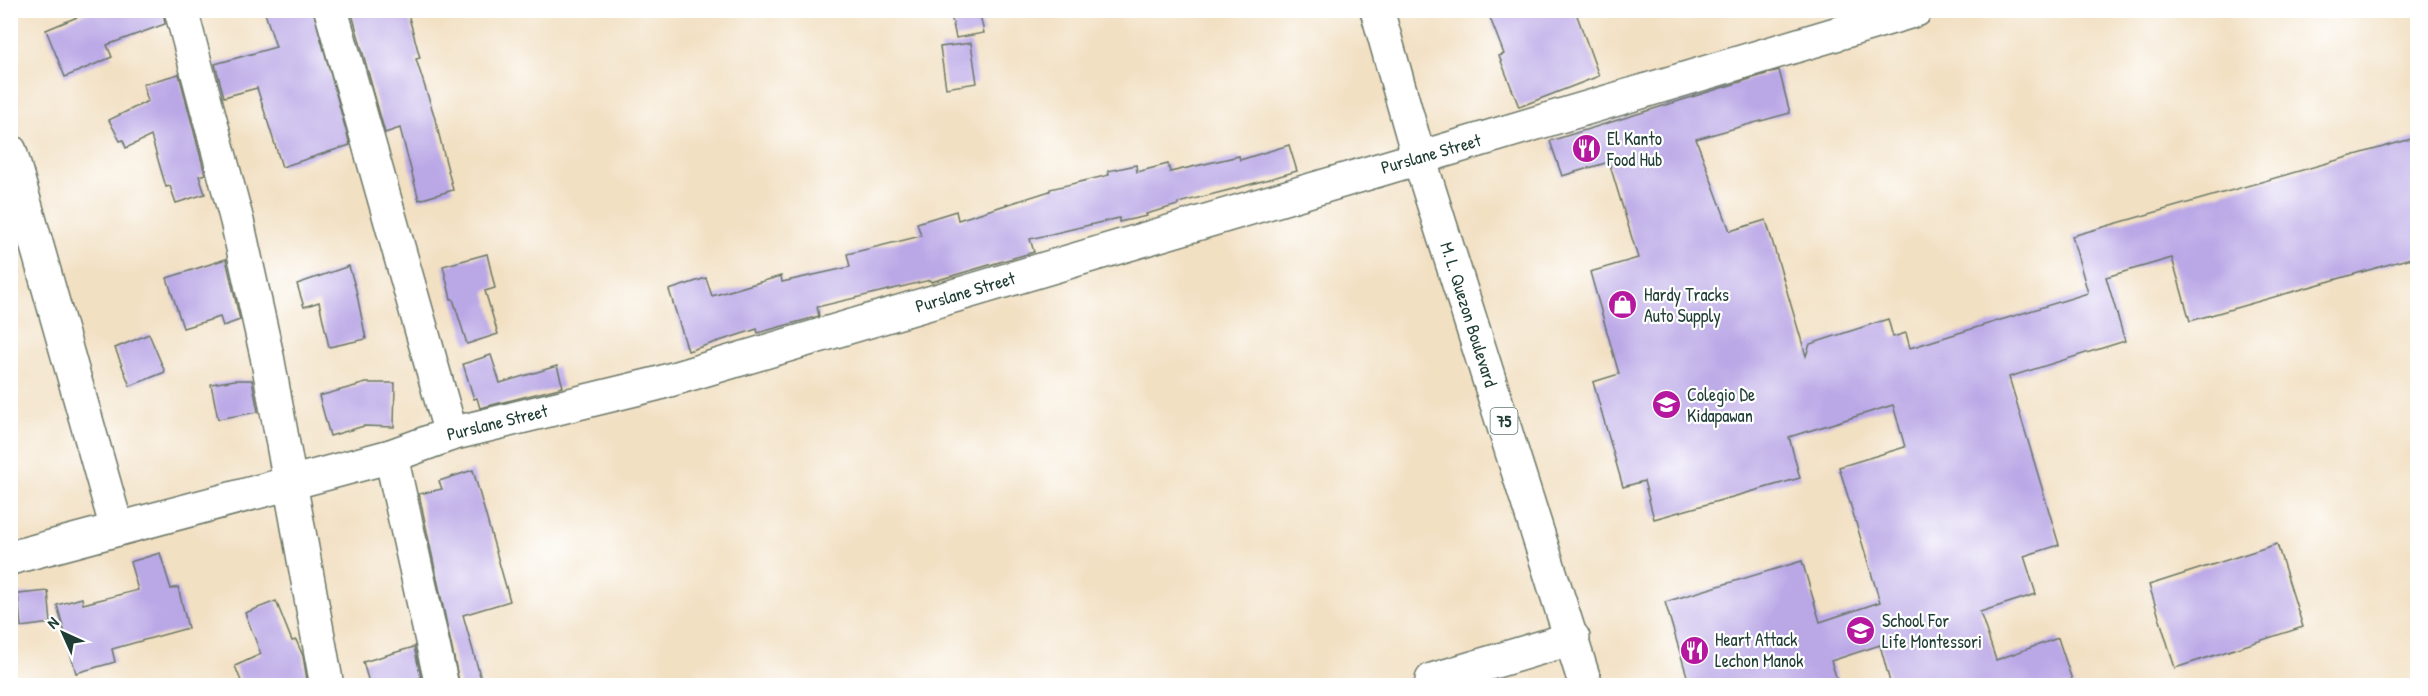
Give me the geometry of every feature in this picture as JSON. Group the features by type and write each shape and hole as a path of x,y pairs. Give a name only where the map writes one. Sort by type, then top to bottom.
{"main road":[{"path":"181,10 237,220 267,356 327,686"},
{"path":"331,10 452,434"},
{"name":"M. L. Quezon Boulevard","path":"1377,10 1419,158 1573,638 1586,686"},
{"name":"Purslane Street","path":"10,558 391,456 452,434 656,384 1916,10"},
{"path":"10,151 117,529"},
{"path":"391,456 442,686"},
{"path":"1427,684 1573,638"}],"building":[{"path":"94,10 163,10 165,24 107,45 112,57 65,77 46,30"},
{"path":"264,10 313,10 350,145 282,167 257,88 224,97 215,64 276,47"},
{"path":"351,10 407,10 420,58 416,59 434,115 453,190 419,200 400,128 385,133"},
{"path":"950,10 979,10 984,33 956,38"},
{"path":"1487,10 1575,10 1599,76 1519,107 1499,56 1504,54"},
{"path":"971,43 977,83 946,88 940,47"},
{"path":"1779,70 1790,113 1696,139 1730,231 1766,220 1806,356 1810,344 1888,319 1893,337 1906,333 1910,348 2088,293 2072,236 2418,137 2418,256 2190,321 2172,258 2106,277 2125,341 2009,377 2059,545 2024,556 2036,594 1980,612 1996,660 2058,638 2074,686 1891,686 1880,645 1831,661 1839,686 1690,686 1665,602 1802,561 1820,622 1880,602 1839,467 1905,447 1893,405 1789,437 1800,478 1654,519 1644,481 1623,487 1593,382 1619,374 1590,272 1638,258 1609,162 1562,176 1550,141"},
{"path":"179,74 205,174 199,176 205,194 176,203 170,186 166,187 151,136 126,148 109,120 148,101 143,84"},
{"path":"1289,145 1297,171 1178,203 1178,205 1146,214 1147,216 1119,222 1119,218 1030,239 1034,252 931,282 930,280 817,307 819,316 758,333 757,329 688,351 669,290 706,278 712,296 781,276 782,282 850,267 847,254 921,236 917,223 956,211 958,220 1050,191 1050,189 1109,175 1108,171 1136,165 1137,172 1168,164 1170,172 1239,156 1240,160"},
{"path":"487,254 495,288 485,291 498,334 467,344 453,299 451,299 443,266"},
{"path":"226,259 240,320 223,326 220,317 183,328 167,278"},
{"path":"349,266 366,339 329,347 319,302 304,307 297,284"},
{"path":"149,334 165,372 130,386 115,348"},
{"path":"491,355 500,383 557,366 563,387 480,408 477,398 474,399 463,364"},
{"path":"252,380 258,412 218,419 211,384"},
{"path":"366,383 395,383 394,427 364,426 330,436 319,396"},
{"path":"473,470 510,601 463,615 481,679 478,680 480,686 460,686 419,494 442,489 439,481"},
{"path":"2277,544 2303,627 2175,668 2149,585"},
{"path":"160,553 171,589 178,587 188,628 112,649 115,662 76,673 57,605 82,598 83,604 138,590 130,562"},
{"path":"48,591 51,623 21,627 18,594"},
{"path":"276,601 292,641 296,640 303,656 308,686 243,686 235,666 261,654 245,613"},
{"path":"414,647 423,686 370,686 363,662"}],"place":[{"name":"El Kanto Food Hub","path":"1586,149"},
{"name":"Hardy Tracks Auto Supply","path":"1623,305"},
{"name":"Colegio De Kidapawan","path":"1666,405"},
{"name":"School For Life Montessori","path":"1861,631"},
{"name":"Heart Attack Lechon Manok","path":"1694,650"}]}
